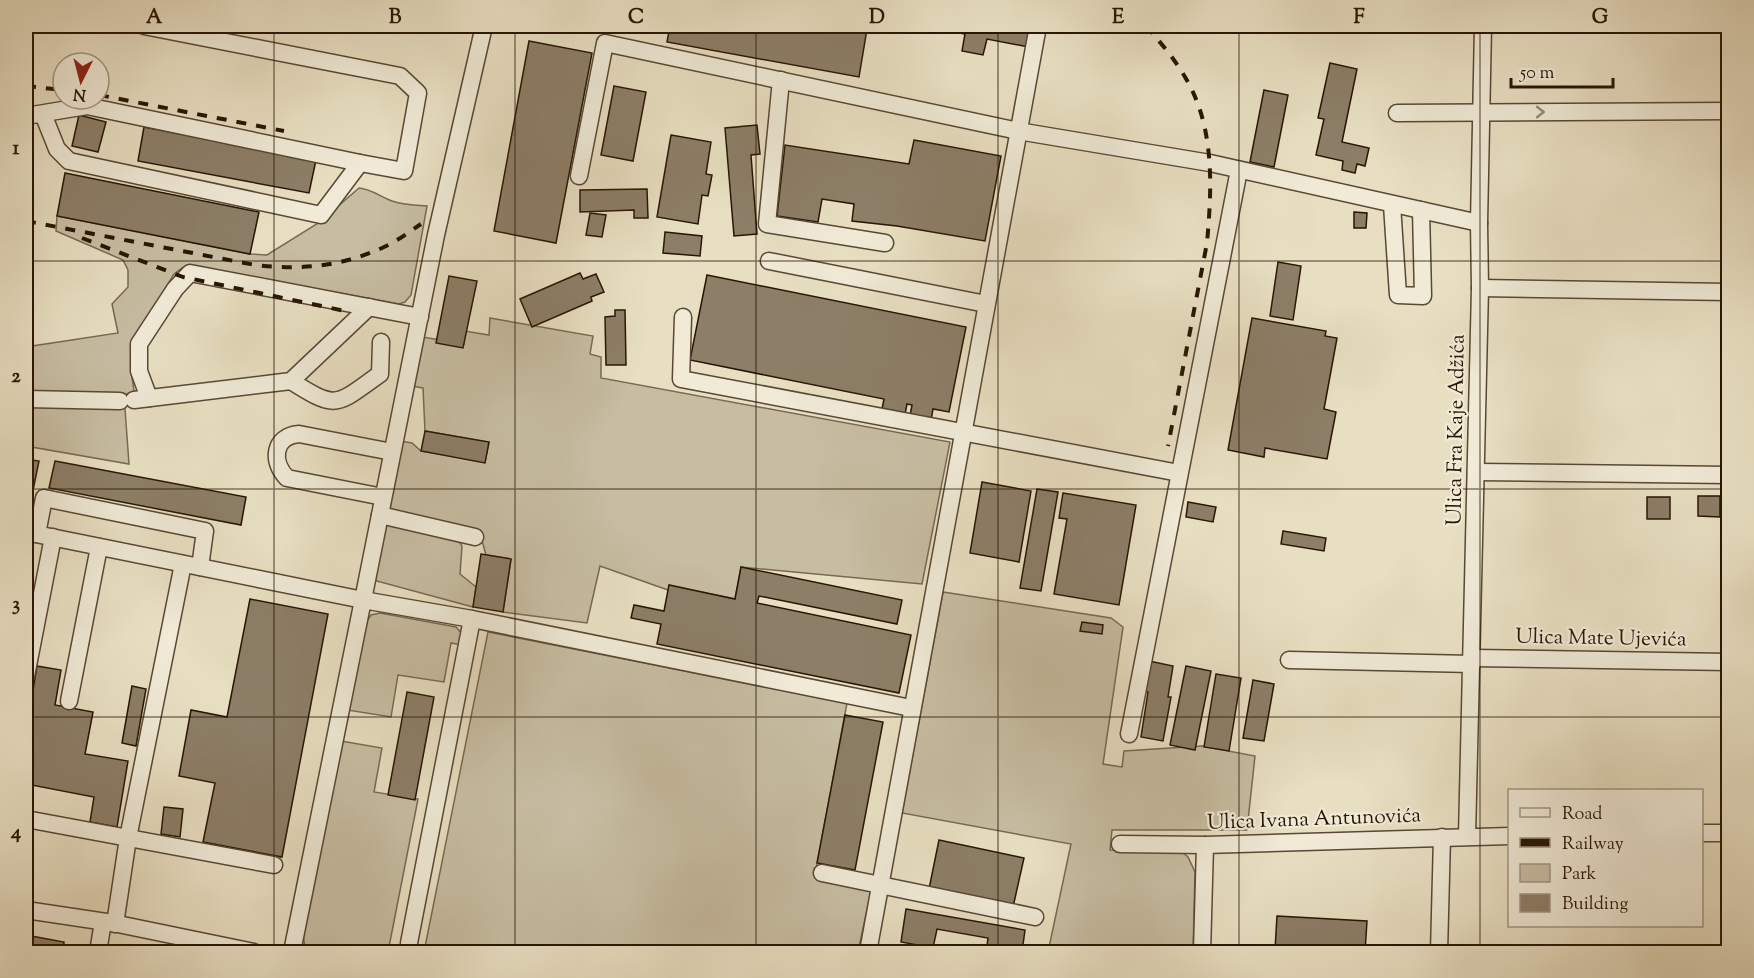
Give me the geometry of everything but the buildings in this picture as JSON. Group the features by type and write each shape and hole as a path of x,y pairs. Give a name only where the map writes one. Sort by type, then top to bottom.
{"street":[{"path":"144,26 400,76 418,93 404,171 87,106 34,115 69,161 321,215 360,163"},
{"path":"292,952 436,235 484,26"},
{"path":"868,952 1038,26"},
{"name":"Ulica Fra Kaje Adžića","path":"1467,836 1480,288 1483,26"},
{"path":"579,176 605,43 1017,131 1210,164 1479,223"},
{"path":"780,80 767,224 885,243"},
{"path":"1397,113 1728,111"},
{"path":"1129,734 1239,170"},
{"path":"1392,205 1398,295 1423,296 1421,210"},
{"path":"769,261 986,304"},
{"path":"134,400 139,371 139,344 175,289 190,273 420,317"},
{"path":"1480,288 1728,292"},
{"path":"26,399 134,400 291,381 369,307"},
{"path":"683,317 681,379 1179,473"},
{"path":"291,381 316,397 330,402 346,399 380,374 381,342"},
{"path":"383,497 287,478 278,469 278,446 290,435 299,434 392,452"},
{"path":"1476,472 1728,475"},
{"path":"26,676 38,534 44,498 205,531 200,567"},
{"path":"380,515 475,537"},
{"path":"38,534 911,708"},
{"path":"69,700 99,547"},
{"path":"98,952 109,923 128,838 183,564"},
{"path":"409,944 472,619"},
{"name":"Ulica Mate Ujevića","path":"1289,660 1728,662"},
{"path":"26,819 274,865"},
{"path":"1703,833 1728,833"},
{"name":"Ulica Ivana Antunovića","path":"1120,844 1205,845 1508,836"},
{"path":"1439,952 1442,837"},
{"path":"1202,952 1205,845"},
{"path":"822,873 1035,918"},
{"path":"26,910 109,923 254,952"}],"green space":[{"path":"359,188 396,202 427,206 411,295 405,302 399,304 192,266 182,268 174,274 133,345 131,365 134,391 124,395 129,464 26,446 26,347 118,333 112,304 128,287 128,270 123,260 56,231 57,216 250,254 267,255 320,222"},
{"path":"490,318 593,336 590,354 601,357 601,378 950,442 922,584 741,567 735,599 670,586 668,590 600,566 587,623 503,612 511,559 486,555 479,530 388,509 400,441 412,443 421,451 485,462 489,442 425,431 423,388 411,386 423,337 464,344 465,331 489,335"},
{"path":"385,524 457,538 462,546 460,574 476,587 473,607 373,580"},
{"path":"943,592 1111,618 1123,627 1103,764 1122,767 1124,751 1202,746 1255,756 1247,830 1112,830 1110,850 1182,852 1188,857 1195,872 1193,952 1048,952 1071,844 902,813"},
{"path":"380,613 456,627 464,636 461,645 451,643 444,682 398,675 391,717 347,710 361,630 371,615"},
{"path":"488,632 847,703 815,875 871,891 858,952 424,952"},
{"path":"341,741 382,748 374,792 418,799 388,952 306,951 303,936"}],"railway":[{"path":"1146,26 1176,63 1195,96 1202,116 1209,158 1210,200 1207,243 1168,446"},
{"path":"26,86 51,89"},
{"path":"111,97 284,131"},
{"path":"26,221 255,265 289,267 320,265 351,259 382,248 421,224"},
{"path":"82,238 183,277 350,312"}]}
